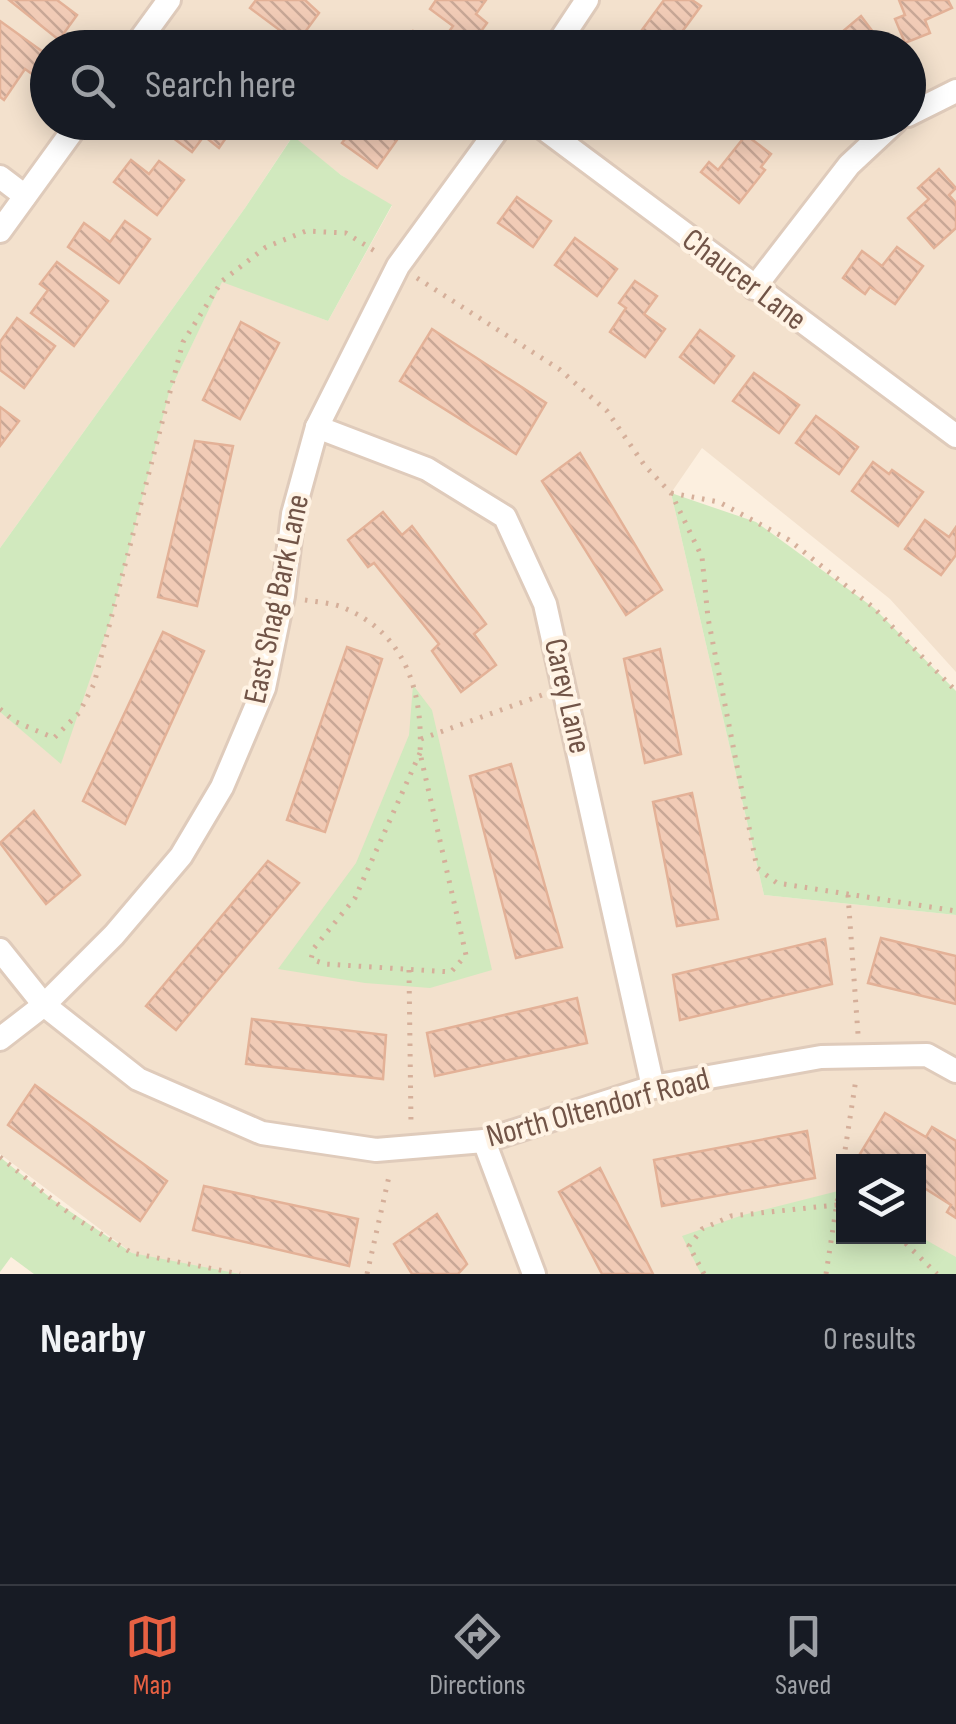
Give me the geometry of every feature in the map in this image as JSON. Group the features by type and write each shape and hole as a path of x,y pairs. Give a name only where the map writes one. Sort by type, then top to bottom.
{"street":[{"path":"147,30 169,0"},
{"path":"566,30 587,0"},
{"path":"926,106 956,92"},
{"path":"0,231 66,140"},
{"name":"East Shag Bark Lane","path":"0,1039 44,1005 114,935 181,856 222,786 264,688 283,596 294,514 317,427 398,266 489,140"},
{"name":"Chaucer Lane","path":"559,140 956,436"},
{"path":"754,288 849,165 876,140"},
{"path":"0,177 25,196"},
{"name":"Carey Lane","path":"317,427 426,469 505,517 545,604 653,1087"},
{"name":"North Oltendorf Road","path":"0,950 44,1005 138,1079 262,1133 376,1150 484,1141 653,1087 821,1057 927,1055 956,1070"},
{"path":"484,1141 534,1274"}],"path":[{"path":"956,691 874,608 788,540 719,502 670,493 702,557 708,618 757,868 777,883 956,911"},
{"path":"283,596 343,607 375,626 406,664 422,720 420,753 466,954 451,972 326,964 311,959 314,948 354,898 420,753"},
{"path":"421,738 566,688"},
{"path":"844,1154 860,1056 848,894"},
{"path":"366,1274 402,1148 409,969"},
{"path":"0,1157 75,1218 132,1254 240,1274"},
{"path":"704,1274 689,1246 702,1229 731,1216 836,1205 826,1274"},
{"path":"906,1244 937,1274"}],"shaded area":[{"path":"0,0 956,0 956,672 890,599 702,448 671,493 764,895 956,915 956,1274 220,1274 132,1253 0,1154 0,712 61,763 169,393 222,281 328,321 392,206 341,175 296,140 926,140 926,30 30,30 30,140 290,140 0,548"}],"green space":[{"path":"290,140 298,140 341,175 392,205 328,321 222,282 169,393 112,615 61,764 0,712 0,548"},
{"path":"671,493 756,522 874,608 956,691 956,915 764,895"},
{"path":"413,685 432,710 492,970 430,988 365,983 278,969 356,863 409,735"},
{"path":"0,1157 53,1200 132,1253 240,1274 34,1274 11,1257 0,1272"},
{"path":"836,1192 836,1244 926,1244 926,1240 956,1257 956,1274 701,1274 682,1236 743,1215"}],"building":[{"path":"9,0 57,0 77,15 66,30 46,30"},
{"path":"256,0 305,0 319,13 307,30 280,30 250,8"},
{"path":"436,0 486,0 476,14 487,23 482,30 450,30 453,26 430,9"},
{"path":"664,0 692,0 701,6 683,30 642,30"},
{"path":"899,0 948,0 952,8 925,20 930,33 926,35 926,30 900,30 895,19 905,15"},
{"path":"861,16 872,30 844,30"},
{"path":"0,21 30,43 30,73 25,69 4,100 0,97"},
{"path":"176,140 201,140 192,152"},
{"path":"344,140 397,140 377,168 342,143"},
{"path":"742,140 753,140 771,154 761,167 765,170 739,203 701,172 709,162 718,170"},
{"path":"131,160 149,174 159,161 184,180 157,215 114,182"},
{"path":"939,169 956,188 949,195 956,203 956,228 934,248 908,218 929,199 918,188"},
{"path":"517,197 551,221 533,247 498,223"},
{"path":"125,221 150,239 119,283 68,247 84,223 110,242"},
{"path":"575,238 617,269 597,296 555,265"},
{"path":"897,247 923,266 895,304 870,287 865,294 843,278 862,251 882,266"},
{"path":"57,262 108,301 74,346 31,313 48,290 40,284"},
{"path":"635,281 657,296 644,314 665,329 645,357 610,332 626,308 619,303"},
{"path":"17,318 55,346 24,388 0,370 0,342"},
{"path":"241,322 279,343 240,419 203,400"},
{"path":"432,329 546,403 516,454 400,381"},
{"path":"700,330 734,356 714,383 680,357"},
{"path":"754,373 799,405 779,433 733,401"},
{"path":"0,407 19,421 0,446"},
{"path":"816,416 858,447 839,474 796,443"},
{"path":"195,441 233,446 197,606 158,597"},
{"path":"580,453 662,590 626,615 542,481"},
{"path":"873,462 923,492 898,526 852,491"},
{"path":"383,512 402,535 412,526 486,624 474,634 496,665 461,692 432,651 439,644 374,563 368,567 348,540"},
{"path":"925,520 949,537 956,527 956,555 941,575 905,549"},
{"path":"163,632 204,651 125,824 83,801"},
{"path":"347,647 382,659 325,832 287,820"},
{"path":"660,649 681,754 645,763 624,659"},
{"path":"511,764 562,947 516,958 470,776"},
{"path":"692,793 718,919 677,926 653,802"},
{"path":"34,811 80,875 46,904 0,843"},
{"path":"268,861 299,883 176,1030 146,1006"},
{"path":"881,938 956,956 956,1004 868,983"},
{"path":"825,939 832,984 680,1020 673,975"},
{"path":"577,998 587,1043 435,1076 427,1033"},
{"path":"252,1019 386,1035 383,1079 246,1064"},
{"path":"35,1085 167,1181 140,1221 8,1125"},
{"path":"885,1113 926,1137 932,1127 956,1141 956,1218 947,1212 951,1205 926,1189 926,1154 860,1154"},
{"path":"807,1131 815,1178 662,1206 654,1160"},
{"path":"600,1168 653,1274 602,1274 559,1192"},
{"path":"204,1186 358,1219 349,1266 193,1230"},
{"path":"437,1214 467,1264 458,1274 412,1274 394,1244"}]}
